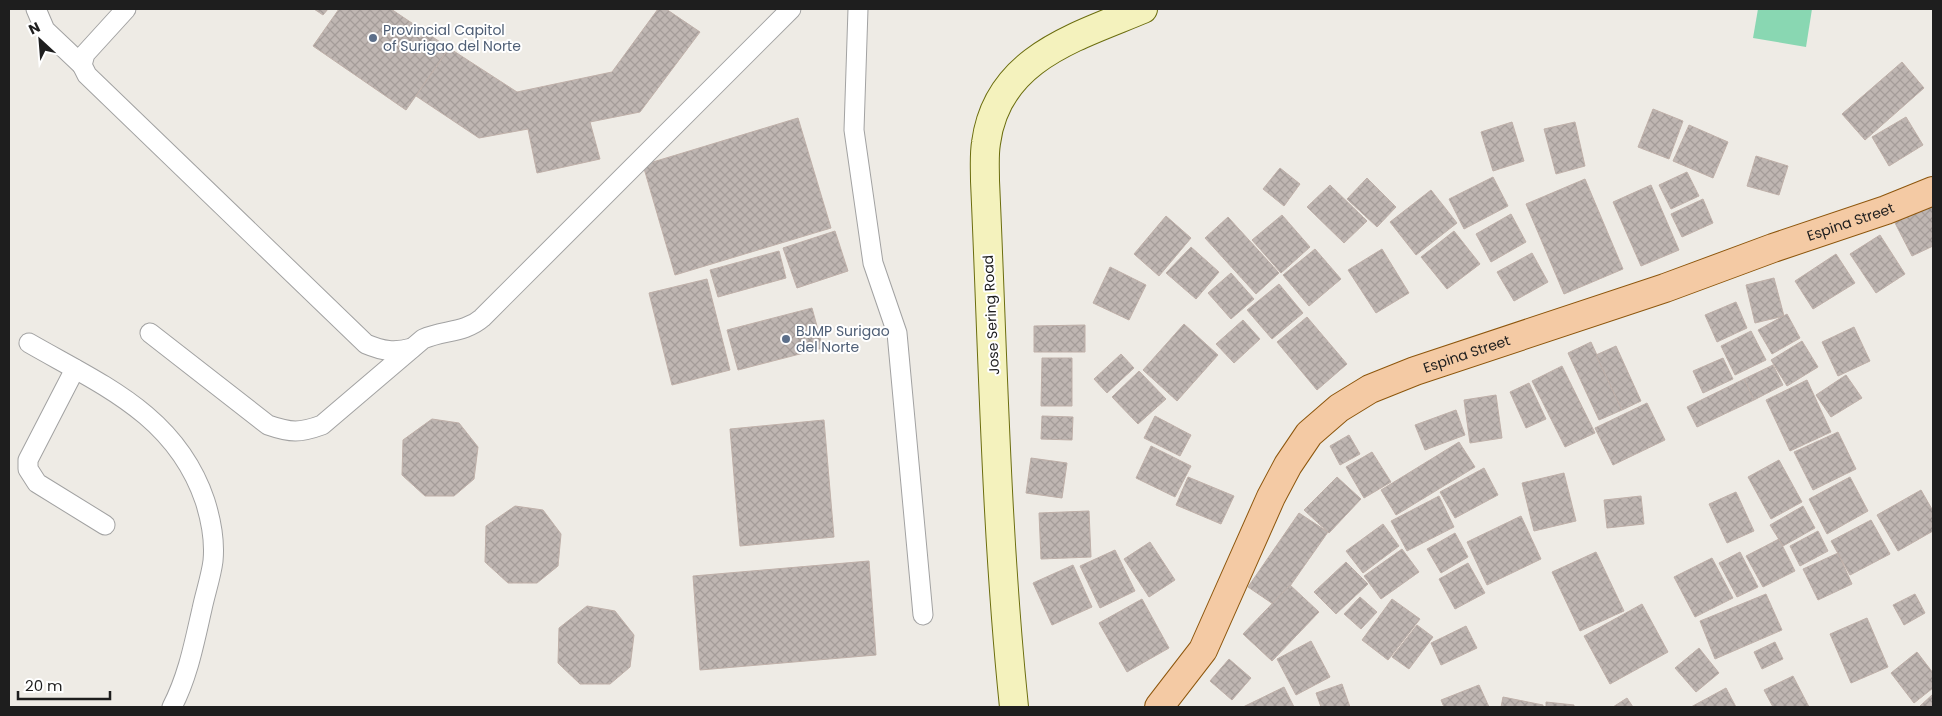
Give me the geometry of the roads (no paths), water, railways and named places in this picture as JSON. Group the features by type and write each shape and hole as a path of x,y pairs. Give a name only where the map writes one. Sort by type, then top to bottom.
{"main road":[{"name":"Jose Sering Road","path":"1014,707 1006,631 998,473 985,181 986,142 994,114 1006,88 1025,66 1054,46 1144,9"},
{"name":"Espina Street","path":"1159,707 1203,650 1271,498 1288,465 1309,434 1339,408 1370,389 1415,371 1665,288 1773,248 1886,210 1933,191"}],"lane":[{"path":"36,9 45,30 82,65 86,75 366,344 383,351 398,352 413,347"},
{"path":"82,65 85,54 126,9"},
{"path":"150,333 268,425 288,432 305,431 322,425 413,347 434,334 474,325 482,318 791,9"},
{"path":"858,9 854,130 873,263 897,333 923,615"},
{"path":"29,343 132,404 158,424 184,458 198,481 208,510 213,536 213,561 184,683 172,707"},
{"path":"75,369 28,460 28,469 37,483 105,525"}],"place":[{"name":"Provincial Capitol of Surigao del Norte","path":"373,38"},
{"name":"BJMP Surigao del Norte","path":"786,339"}]}
